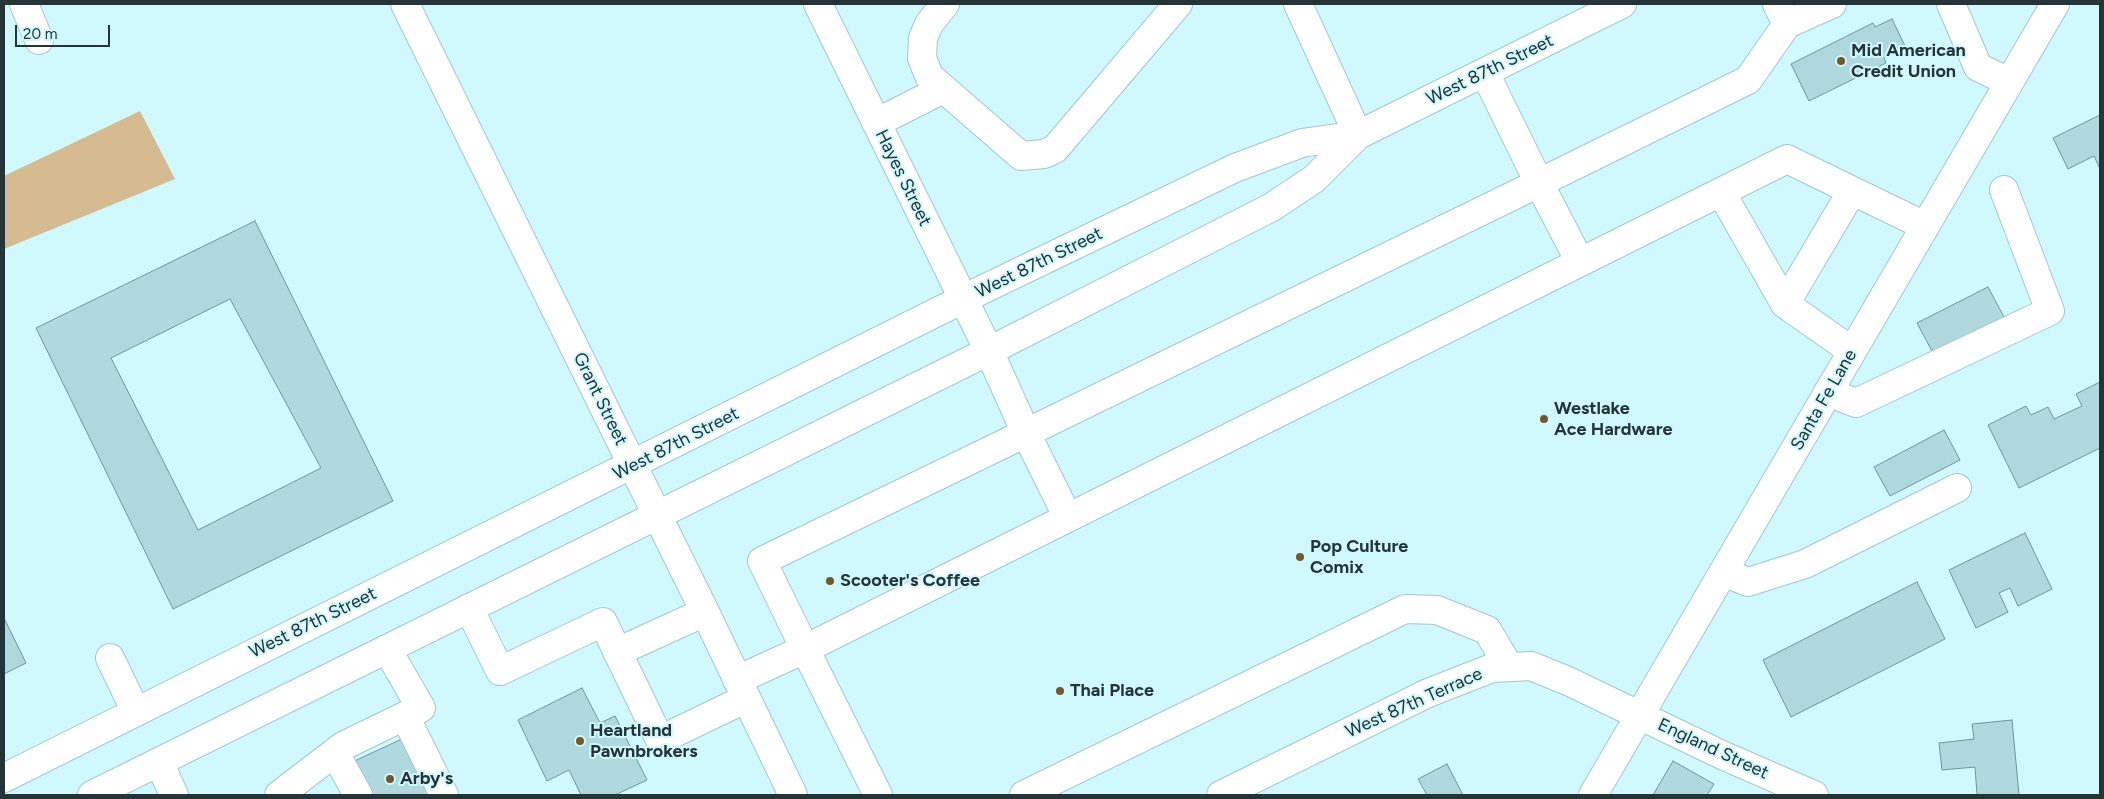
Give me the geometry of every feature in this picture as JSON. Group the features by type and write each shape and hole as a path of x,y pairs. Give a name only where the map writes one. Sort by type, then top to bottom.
{"main road":[{"path":"24,4 39,40"},
{"name":"Grant Street","path":"405,4 705,612 792,795"},
{"name":"Hayes Street","path":"818,4 989,352 1068,518"},
{"path":"945,4 929,24 923,38 922,58 929,76 1021,156 1044,154 1056,149 1178,4"},
{"path":"1298,4 1358,135"},
{"name":"West 87th Street","path":"4,778 963,299 1235,168 1302,143 1358,135 1622,4"},
{"path":"878,795 762,561 1748,80 1782,14 1832,4"},
{"path":"1951,4 1978,67 2009,82"},
{"name":"Santa Fe Lane","path":"1593,795 2055,4"},
{"path":"1485,73 1580,262"},
{"path":"876,122 944,88"},
{"name":"West 87th Street","path":"92,795 989,352 1272,207 1314,179 1358,135"},
{"path":"469,608 500,671 602,622 660,740 805,649 1787,159 1925,226"},
{"path":"1828,392 1856,403 2050,312 2004,190"},
{"path":"1785,304 1852,191"},
{"path":"1721,192 1785,304 1852,351"},
{"path":"1723,572 1748,582 1805,564 1957,488"},
{"path":"1024,795 1405,609 1437,610 1488,630 1509,667"},
{"path":"617,652 705,612"},
{"path":"279,795 343,746 421,708 387,649"},
{"path":"110,658 136,712"},
{"name":"West 87th Terrace","path":"1220,795 1428,693 1492,668 1531,666 1640,715"},
{"name":"England Street","path":"1640,715 1722,755 1814,795"},
{"path":"405,716 444,795"},
{"path":"335,752 358,795"},
{"path":"159,762 174,795"}],"shaded area":[{"path":"140,111 175,179 4,249 4,176"}],"building":[{"name":"Mid American Credit Union","path":"1892,19 1906,48 1884,58 1886,63 1809,101 1791,64 1873,23 1875,27"},
{"path":"2100,115 2100,169 2094,156 2068,169 2053,138"},
{"path":"255,221 393,501 173,609 36,328","holes":["230,299 321,468 198,530 111,358"]},
{"path":"1988,287 2004,317 1933,353 1917,323"},
{"path":"2100,382 2100,448 2019,488 1988,425 2026,406 2031,415 2048,407 2054,419 2082,406 2076,394"},
{"path":"1944,430 1960,460 1890,496 1874,467"},
{"path":"2025,533 2052,589 2018,606 2010,588 1999,593 2008,612 1976,628 1949,570"},
{"path":"1917,582 1945,639 1791,717 1763,660"},
{"path":"4,618 26,663 4,674"},
{"path":"582,688 600,723 615,716 647,780 615,795 581,795 569,770 547,781 518,720"},
{"path":"2012,720 2019,795 1977,795 1975,767 1942,770 1939,743 1974,739 1972,724"},
{"name":"Arby's","path":"404,738 430,795 365,795 348,764"},
{"path":"1673,761 1714,784 1707,795 1653,795"},
{"path":"1447,764 1463,795 1427,795 1418,779"}],"place":[{"name":"Mid American Credit Union","path":"1841,61"},
{"name":"Westlake Ace Hardware","path":"1544,419"},
{"name":"Pop Culture Comix","path":"1300,557"},
{"name":"Scooter's Coffee","path":"830,581"},
{"name":"Thai Place","path":"1060,691"},
{"name":"Heartland Pawnbrokers","path":"580,741"},
{"name":"Arby's","path":"390,779"}]}
